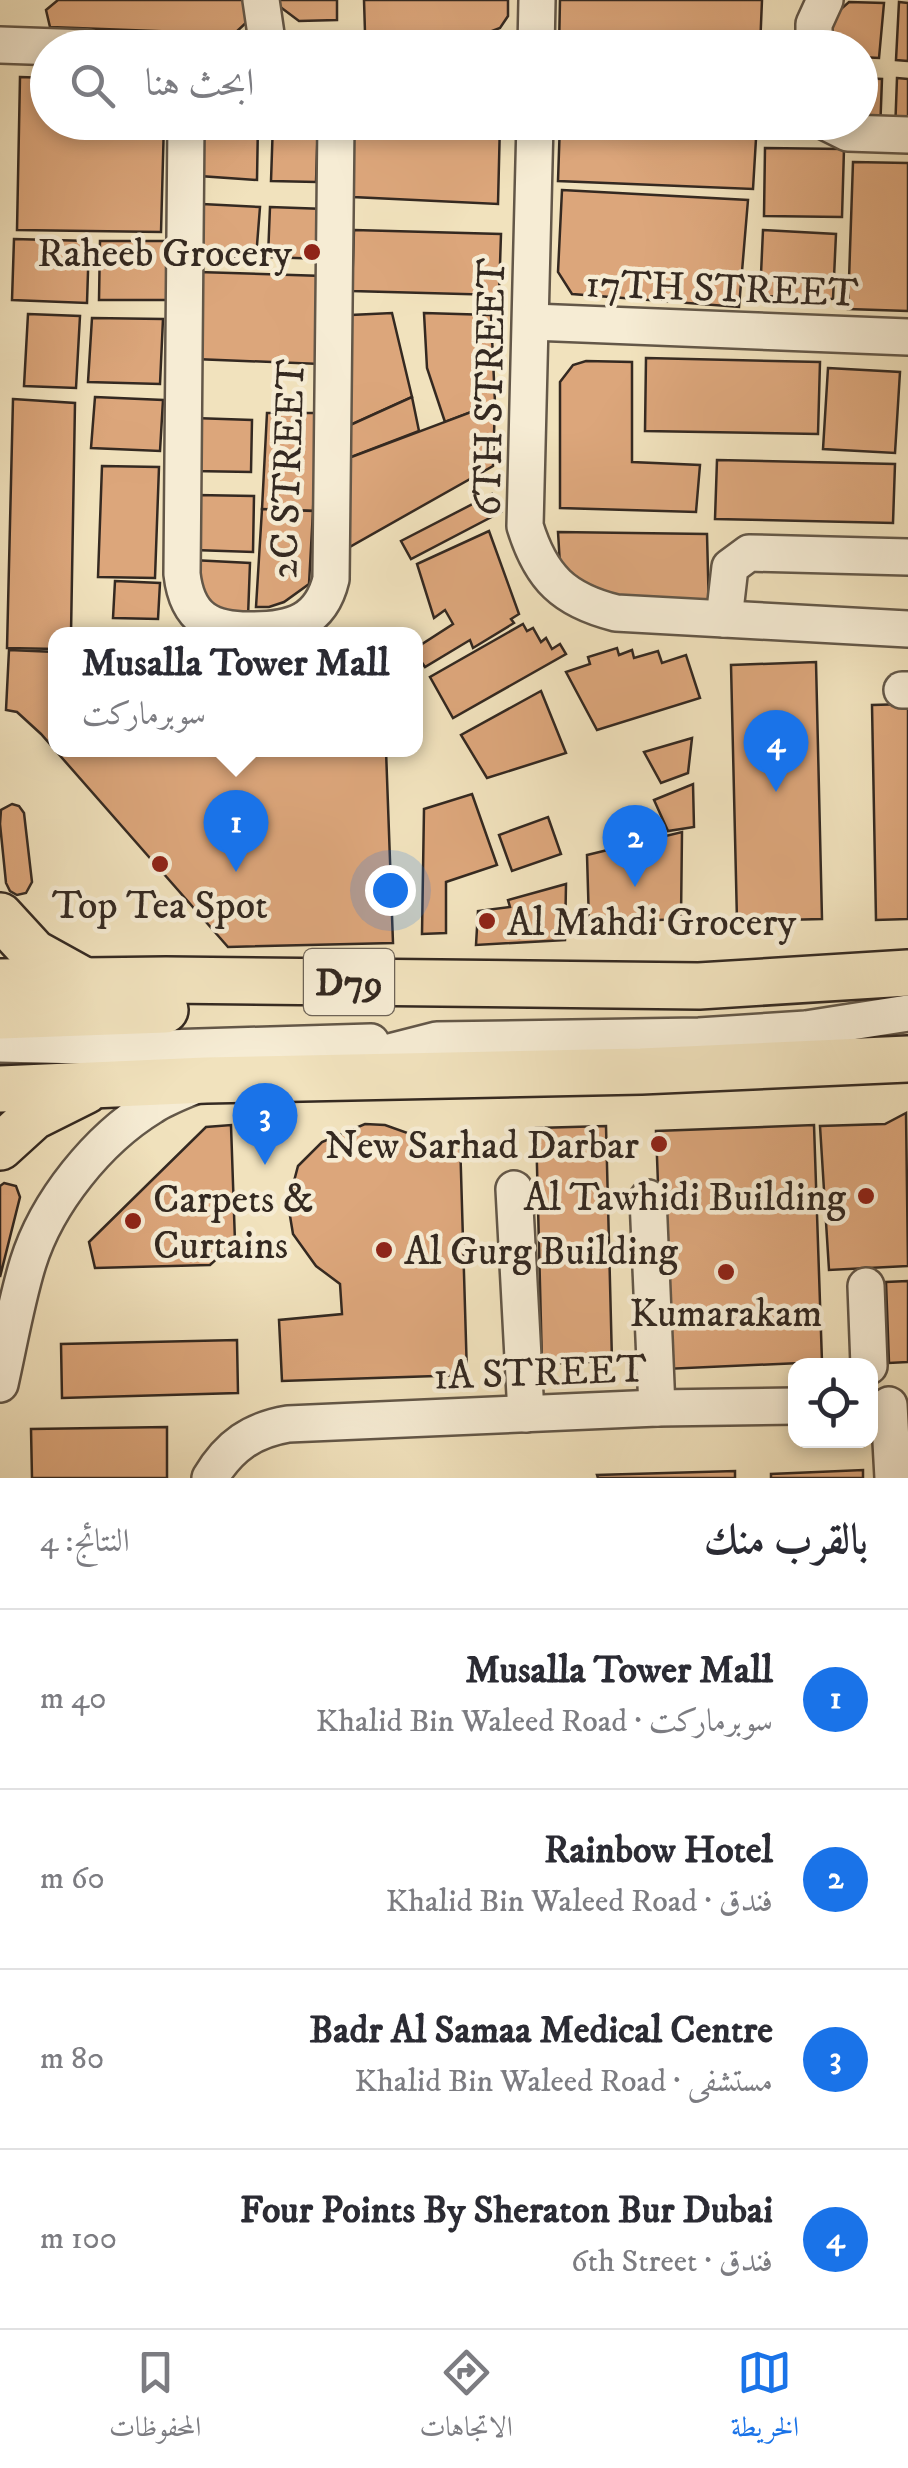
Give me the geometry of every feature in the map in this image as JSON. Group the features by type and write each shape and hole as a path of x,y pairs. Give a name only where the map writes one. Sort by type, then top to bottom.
{"main road":[{"path":"0,916 34,952 82,980"},
{"name":"D79","path":"0,982 699,986 908,973"},
{"path":"0,1016 301,1006 326,1000 344,982"},
{"path":"0,1147 55,1103 106,1085 205,1063 287,1078 641,1071 908,1059"},
{"path":"0,1089 106,1085"}],"street":[{"path":"261,0 265,30"},
{"path":"536,30 537,0"},
{"path":"814,30 825,0"},
{"path":"0,45 30,46"},
{"path":"878,134 908,135"},
{"name":"2C STREET","path":"186,140 182,574 190,604 200,616 221,627"},
{"name":"2C STREET","path":"291,627 320,608 330,580 336,140"},
{"name":"6TH STREET","path":"535,140 526,526 533,552 547,575 566,594 603,610 908,629"},
{"name":"17TH STREET","path":"532,322 908,338"},
{"path":"724,619 730,567 749,552 908,557"},
{"path":"0,1044 205,1063 437,1040 699,1036 806,1029 908,1013"},
{"path":"287,1078 437,1040"},
{"path":"0,1384 29,1262 57,1204 87,1164 124,1128 205,1063"},
{"path":"514,1190 526,1414"},
{"path":"648,1198 657,1408"},
{"path":"866,1286 869,1358"},
{"path":"889,1405 893,1478"},
{"name":"1A STREET","path":"210,1478 234,1446 269,1427 288,1424 788,1406"}],"building":[{"path":"58,0 245,0 249,20 238,30 50,27 46,10"},
{"path":"271,0 337,0 337,20 299,21"},
{"path":"364,0 508,0 508,16 495,30 365,30"},
{"path":"560,0 762,0 761,30 559,30"},
{"path":"849,2 884,3 879,58 878,30 819,28"},
{"path":"899,2 908,3 908,61 896,60"},
{"path":"20,77 30,77 30,140 164,140 161,232 17,230"},
{"path":"897,78 908,79 908,133 895,132"},
{"path":"878,79 882,79 878,131"},
{"path":"201,140 258,140 257,180 200,176"},
{"path":"272,140 317,140 316,182 271,181"},
{"path":"353,140 500,140 498,204 353,197"},
{"path":"559,140 756,140 753,189 558,181"},
{"path":"765,148 844,149 842,217 764,216"},
{"path":"853,162 908,163 908,311 848,309"},
{"path":"562,190 748,200 739,307 572,294 558,272"},
{"path":"202,204 260,207 256,258 198,254"},
{"path":"270,207 325,209 323,259 268,257"},
{"path":"354,230 501,234 499,295 352,291"},
{"path":"763,230 836,234 833,299 760,296"},
{"path":"14,239 89,241 87,303 12,300"},
{"path":"100,241 168,241 167,300 99,300"},
{"path":"198,272 323,276 320,364 195,359"},
{"path":"392,313 412,397 348,426 351,315"},
{"path":"424,313 491,315 495,403 445,422 427,368"},
{"path":"28,314 80,316 76,388 24,386"},
{"path":"92,318 163,319 160,384 88,382"},
{"path":"646,358 820,362 818,434 645,431"},
{"path":"586,361 632,362 632,462 700,465 696,512 560,508 560,382 573,365"},
{"path":"828,368 900,372 895,453 823,449"},
{"path":"95,397 163,400 160,451 91,448"},
{"path":"412,397 419,431 346,459 348,426"},
{"path":"13,399 75,403 71,627 48,627 48,649 7,648"},
{"path":"495,403 493,466 346,549 346,459"},
{"path":"267,413 317,413 313,511 262,509"},
{"path":"194,418 252,420 251,472 193,471"},
{"path":"717,460 895,464 893,523 715,519"},
{"path":"102,466 159,467 155,578 98,577"},
{"path":"492,494 501,512 411,559 401,541"},
{"path":"196,495 254,496 253,552 194,550"},
{"path":"262,509 313,511 309,584 284,602 269,607 256,607"},
{"path":"489,531 519,614 511,619 514,623 473,648 470,640 425,667 423,643 453,624 445,610 434,618 417,564"},
{"path":"558,532 707,534 709,611 575,595 560,565"},
{"path":"192,560 250,563 248,617 197,607"},
{"path":"115,581 160,583 158,619 113,618"},
{"path":"523,624 527,631 533,628 541,642 546,638 552,649 560,644 566,654 453,718 430,677"},
{"path":"617,648 619,655 632,650 634,658 658,651 662,663 686,655 700,698 597,730 566,672 590,664 588,657"},
{"path":"9,650 48,652 48,742 17,712 6,710"},
{"path":"816,662 822,919 737,921 731,665"},
{"path":"541,691 566,753 487,778 461,735"},
{"path":"908,704 908,919 876,920 872,705"},
{"path":"692,738 688,773 661,783 644,752"},
{"path":"61,757 386,757 393,943 228,947"},
{"path":"693,784 694,827 668,831 654,800"},
{"path":"472,794 497,865 446,882 446,933 422,934 424,809"},
{"path":"12,804 24,813 32,882 26,893 17,895 6,883 0,824 1,810"},
{"path":"548,817 561,854 512,871 499,835"},
{"path":"682,832 681,919 589,923 587,855"},
{"path":"566,884 565,940 476,945 478,911 510,907 508,900"},
{"name":"Al Tawhidi Building","path":"906,1113 908,1266 829,1270 820,1126 885,1124"},
{"name":"Al Gurg Building","path":"365,1124 385,1125 416,1136 435,1159 460,1139 467,1375 282,1381 279,1320 342,1314 340,1284 316,1266 293,1234 288,1204 298,1166 322,1142"},
{"path":"231,1125 235,1242 210,1265 95,1268 89,1242 206,1127"},
{"path":"814,1125 822,1358 788,1358 788,1364 665,1369 656,1131"},
{"path":"606,1126 612,1361 542,1364 536,1128"},
{"path":"0,1186 16,1186 20,1197 0,1277"},
{"path":"908,1281 908,1362 889,1363 886,1282"},
{"path":"237,1340 238,1393 62,1398 61,1344"},
{"path":"167,1427 167,1478 32,1478 31,1429"},
{"path":"863,1470 863,1478 771,1478 771,1474"},
{"path":"735,1471 735,1478 597,1475"}],"place":[{"name":"Raheeb Grocery","path":"312,252"},
{"name":"Four Points By Sheraton Bur Dubai","path":"776,792"},
{"name":"Top Tea Spot","path":"160,864"},
{"name":"Musalla Tower Mall","path":"236,872"},
{"name":"Rainbow Hotel","path":"635,887"},
{"name":"Al Mahdi Grocery","path":"487,921"},
{"name":"New Sarhad Darbar","path":"659,1144"},
{"name":"Badr Al Samaa Medical Centre","path":"265,1165"},
{"name":"Al Tawhidi Building","path":"866,1196"},
{"name":"Carpets & Curtains","path":"133,1221"},
{"name":"Al Gurg Building","path":"384,1250"},
{"name":"Kumarakam","path":"726,1272"}]}
